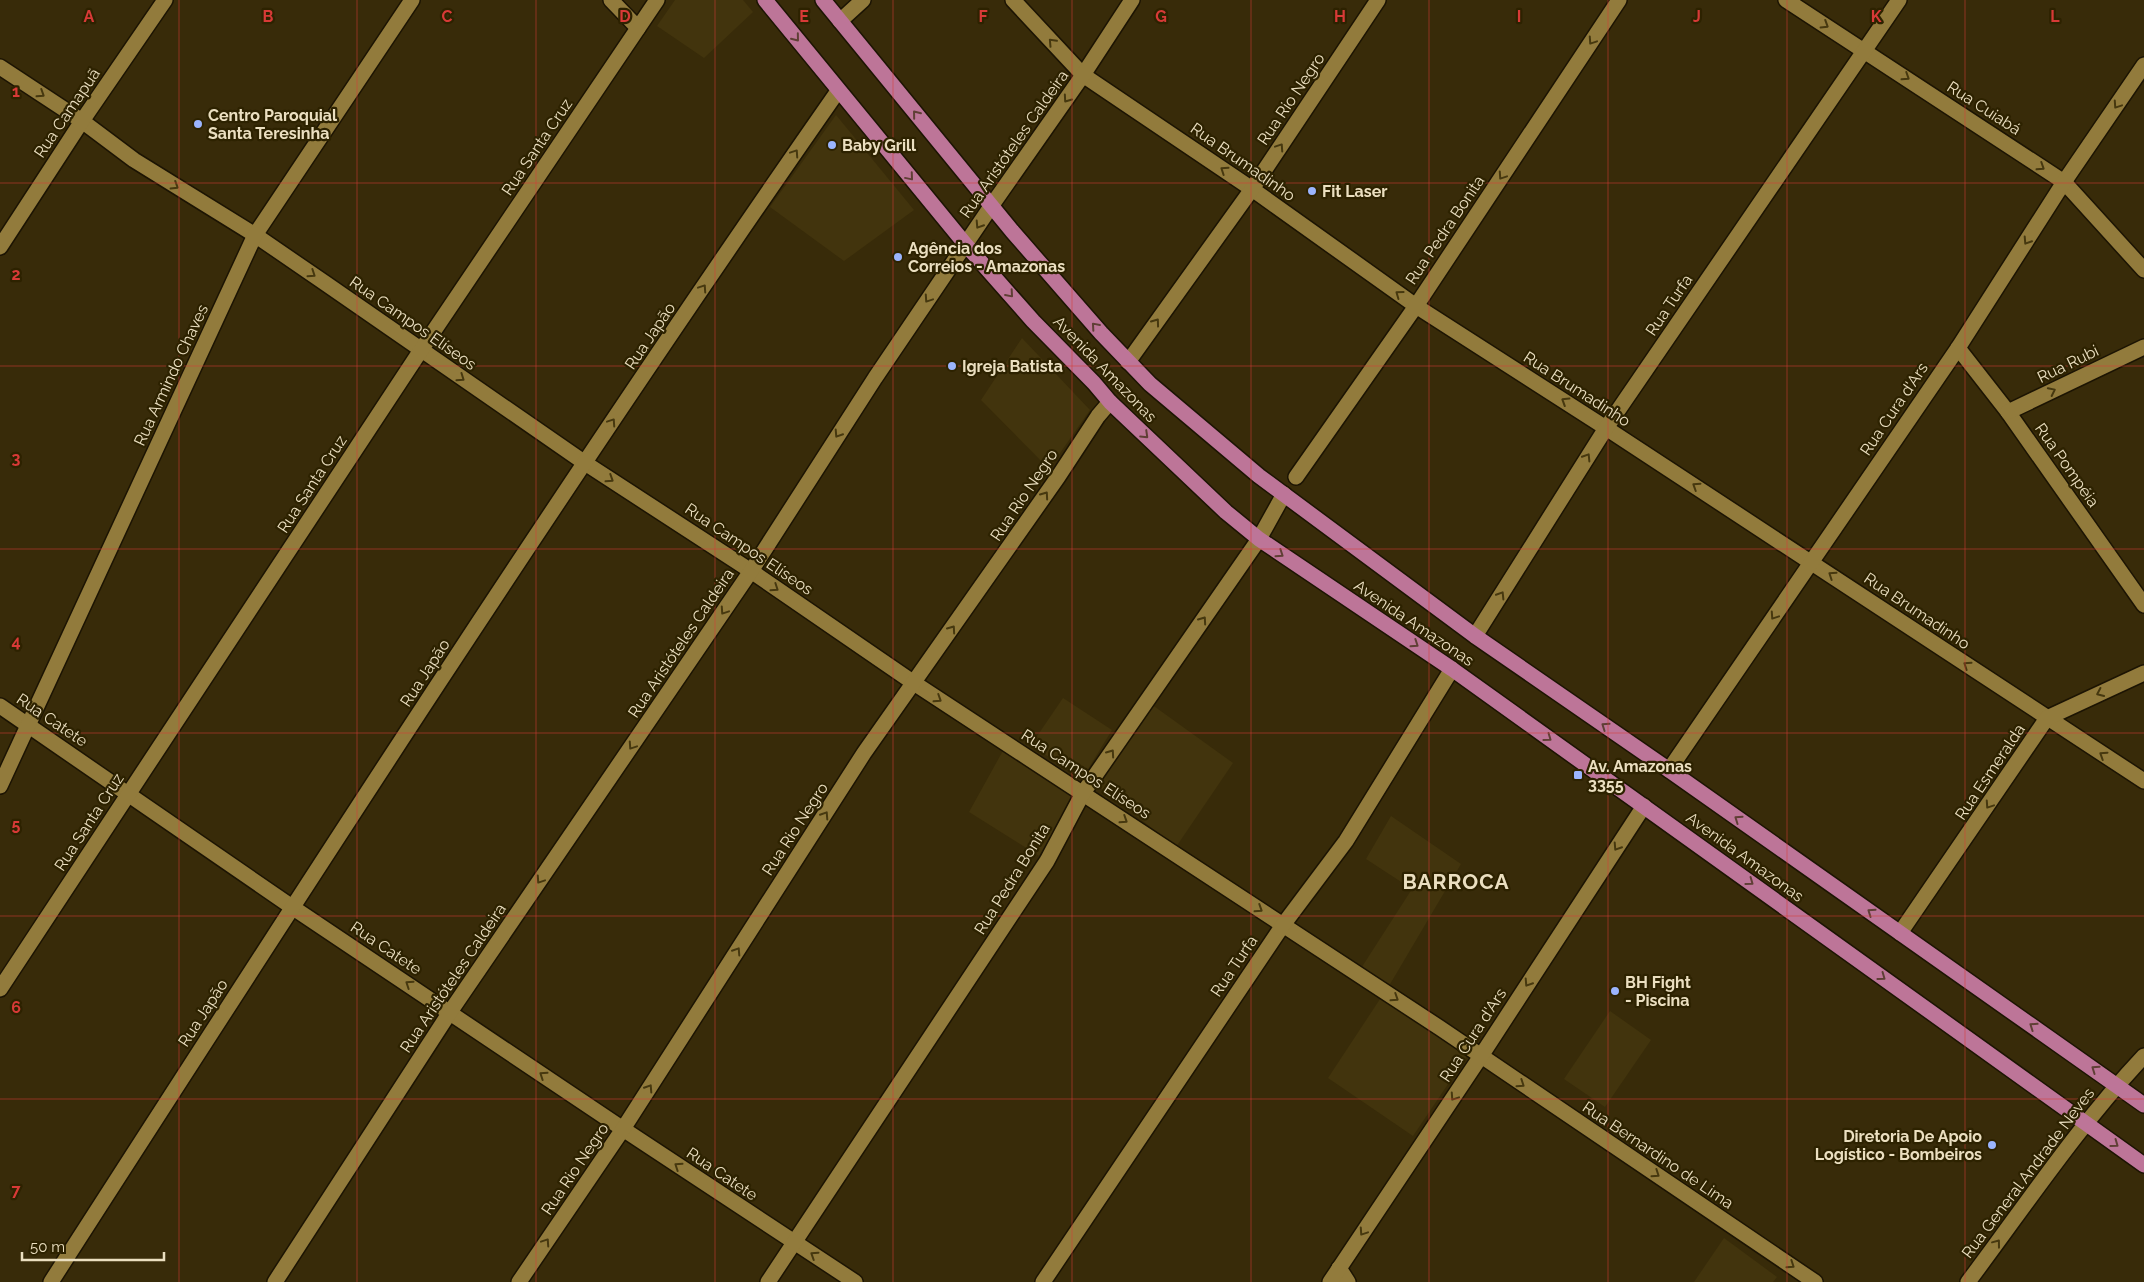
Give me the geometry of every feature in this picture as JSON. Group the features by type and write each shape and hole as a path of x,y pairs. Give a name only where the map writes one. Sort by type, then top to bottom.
{"main road":[{"name":"Avenida Amazonas","path":"765,0 966,245 1033,321 1110,402 1226,512 1259,539 1452,669 2144,1164"},
{"name":"Avenida Amazonas","path":"823,0 1012,231 1128,362 1150,384 1259,476 1475,636 2118,1084 2144,1105"}],"street":[{"name":"Rua Camapuã","path":"0,248 82,121 165,0"},
{"name":"Rua Armindo Chaves","path":"0,786 255,236 412,0"},
{"path":"611,0 638,28"},
{"name":"Rua Santa Cruz","path":"0,989 421,350 657,0"},
{"path":"840,21 863,0"},
{"name":"Rua Brumadinho","path":"1013,0 1083,75 1252,189 1416,306 1606,428 2144,781"},
{"name":"Rua Aristóteles Caldeira","path":"275,1282 450,1012 751,571 875,378 1083,75 1132,0"},
{"name":"Rua Rio Negro","path":"1128,362 1252,189 1378,0"},
{"name":"Rua Pedra Bonita","path":"1296,477 1416,306 1619,0"},
{"name":"Rua Cuiabá","path":"1786,0 2064,182 2144,270"},
{"name":"Rua Turfa","path":"1475,636 1606,428 1899,0"},
{"name":"Rua Cura d'Ars","path":"1669,770 1958,348 2064,182 2144,65"},
{"name":"Rua Campos Elíseos","path":"0,68 82,121 134,160 255,236 585,463 751,571 914,683 1481,1056"},
{"name":"Rua Japão","path":"51,1282 292,907 585,463 838,91"},
{"name":"Rua Rubi","path":"2008,412 2144,347"},
{"name":"Rua Pompéia","path":"1958,348 2008,412 2144,605"},
{"name":"Rua Rio Negro","path":"519,1282 623,1129 864,753 1058,477 1098,416 1110,402"},
{"name":"Rua Pedra Bonita","path":"768,1282 1047,861 1083,793 1259,539 1284,494"},
{"name":"Rua Turfa","path":"1043,1282 1283,925 1346,841 1452,669"},
{"name":"Rua Esmeralda","path":"1900,933 2047,718 2144,673"},
{"name":"Rua Catete","path":"0,706 292,907 855,1282"},
{"name":"Rua Cura d'Ars","path":"1330,1282 1481,1056 1644,806"},
{"name":"Rua Bernardino de Lima","path":"1481,1056 1815,1282"},
{"name":"Rua General Andrade Neves","path":"1968,1282 2118,1084 2144,1056"},
{"path":"1339,1268 1348,1282"}],"shaded area":[{"path":"675,0 743,0 753,12 704,58 657,26"},
{"path":"836,115 914,210 844,261 770,207"},
{"path":"1022,338 1090,410 1049,469 981,400"},
{"path":"1063,698 1112,730 1082,779 1031,745"},
{"path":"1151,704 1233,763 1176,847 1097,785"},
{"path":"1005,747 1074,797 1039,856 969,812"},
{"path":"1391,816 1461,864 1386,991 1358,973 1412,889 1366,859"},
{"path":"1384,993 1471,1050 1413,1136 1328,1078"},
{"path":"1610,1011 1651,1040 1605,1107 1564,1079"},
{"path":"1724,1238 1777,1277 1773,1282 1694,1282"}],"place":[{"name":"Centro Paroquial Santa Teresinha","path":"198,124"},
{"name":"Baby Grill","path":"832,145"},
{"name":"Fit Laser","path":"1312,191"},
{"name":"Agência dos Correios - Amazonas","path":"898,257"},
{"name":"Igreja Batista","path":"952,366"},
{"name":"Av. Amazonas 3355","path":"1578,775"},
{"name":"BH Fight - Piscina","path":"1615,991"},
{"name":"Diretoria De Apoio Logístico - Bombeiros","path":"1992,1145"}],"district":[{"name":"BARROCA","path":"1456,881"}]}
